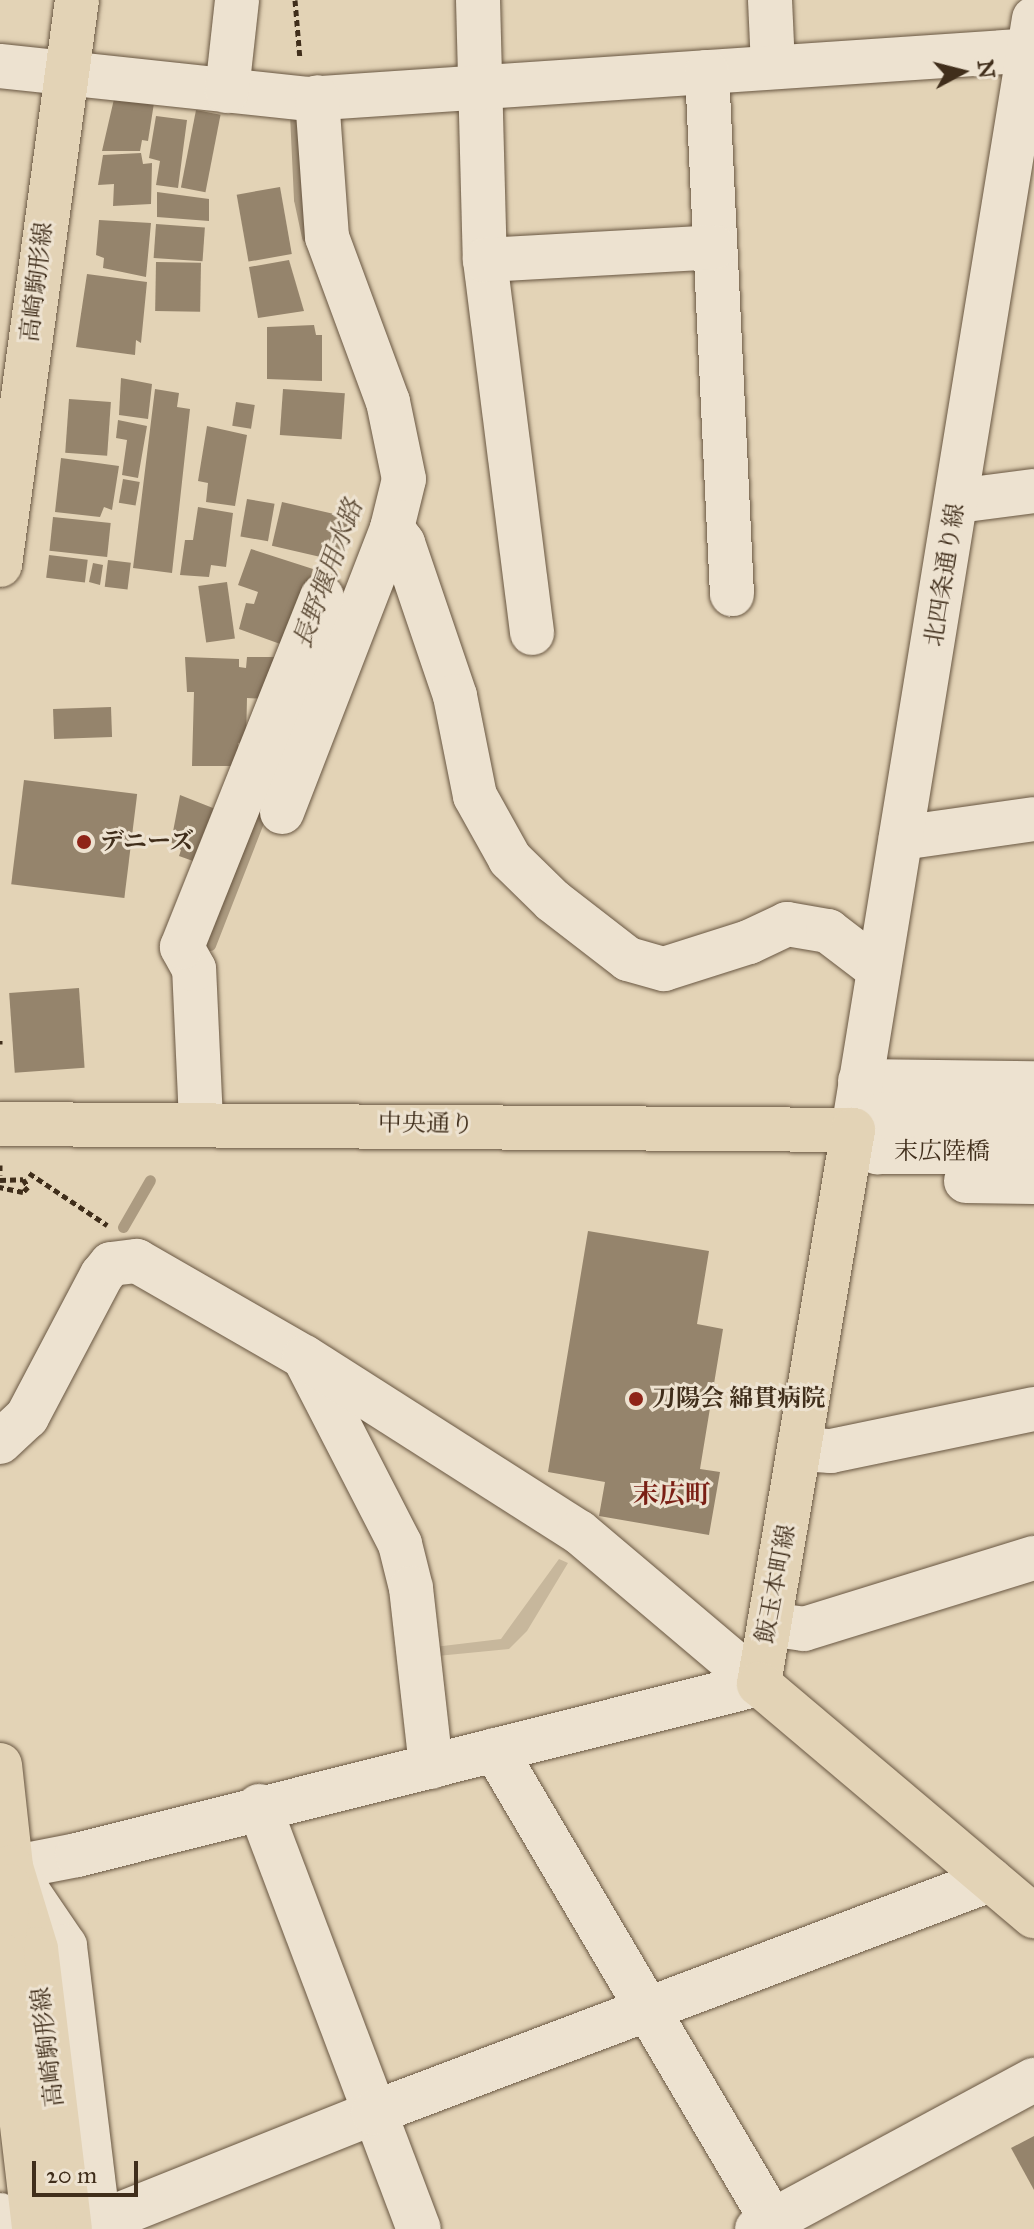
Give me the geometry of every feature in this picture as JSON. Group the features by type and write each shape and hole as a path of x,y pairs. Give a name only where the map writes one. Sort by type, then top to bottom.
{"main road":[{"name":"高崎駒形線","path":"0,565 77,0"},
{"name":"中央通り","path":"0,1124 201,1121 853,1130"},
{"name":"飯玉本町線","path":"759,1684 853,1130"},
{"path":"759,1684 1034,1916"},
{"name":"高崎駒形線","path":"0,1765 6,1868 36,1949 44,2025 89,2227"},
{"name":"高崎駒形線","path":"34,2229 44,2025"}],"street":[{"path":"227,91 237,0"},
{"path":"478,0 485,260 532,633"},
{"path":"770,0 773,67"},
{"path":"0,66 67,70 227,91 309,86 480,86 773,67 1032,40"},
{"name":"北四条通り線","path":"853,1130 957,501 1018,226 1032,40"},
{"path":"707,72 732,594"},
{"path":"201,1121 194,969 182,947 321,659 392,528 404,479 399,438 327,237 309,86"},
{"path":"485,260 715,247"},
{"path":"957,501 1034,491"},
{"path":"392,528 403,543 455,696 475,796 489,811 510,859 553,901 628,959 664,969 749,942 787,924 828,931 879,970"},
{"path":"282,812 321,659 322,597"},
{"path":"901,838 1034,819"},
{"path":"860,1081 1034,1083"},
{"name":"末広陸橋","path":"1034,1115 884,1114 853,1130 877,1152 1034,1152"},
{"path":"844,1179 1034,1182"},
{"path":"0,1442 27,1417 102,1275 123,1260 150,1266 304,1357 579,1532 759,1684"},
{"path":"304,1357 400,1544 414,1612 431,1767"},
{"path":"801,1449 831,1451 1034,1409"},
{"path":"769,1624 804,1629 1034,1558"},
{"path":"6,1868 77,1855 259,1806 431,1767 759,1684"},
{"path":"495,1750 769,2226 1034,2080"},
{"path":"259,1806 419,2229"},
{"path":"89,2227 373,2113 990,1880"},
{"path":"0,2099 44,2025"},
{"path":"0,2215 2,2229"}],"path":[{"path":"295,0 309,86"},
{"path":"0,1165 0,1177 23,1179 28,1187 23,1192 2,1187"},
{"path":"29,1173 111,1227"}],"shaded area":[{"path":"559,1559 568,1563 527,1631 509,1649 427,1657 426,1648 501,1639"}],"building":[{"path":"114,99 154,103 148,141 142,140 140,151 102,151"},
{"path":"196,110 221,115 205,192 181,188"},
{"path":"156,116 187,120 178,188 156,185 160,161 149,158"},
{"path":"141,153 143,164 152,163 151,204 113,206 114,184 98,185 103,155"},
{"path":"280,187 292,254 248,262 237,195"},
{"path":"157,192 209,199 209,221 157,217"},
{"path":"99,220 151,223 146,277 103,268 104,258 96,255"},
{"path":"156,224 205,227 203,261 154,258"},
{"path":"289,260 304,311 258,318 249,267"},
{"path":"156,262 201,263 200,312 155,311"},
{"path":"87,274 147,282 141,343 136,340 135,355 76,347"},
{"path":"314,325 316,335 322,335 322,381 267,379 267,327"},
{"path":"121,378 152,384 148,419 119,415"},
{"path":"155,389 179,393 177,407 190,409 172,573 133,568"},
{"path":"283,389 345,393 342,439 280,435"},
{"path":"69,399 111,402 107,456 65,453"},
{"path":"236,402 255,405 251,429 232,426"},
{"path":"118,420 147,426 138,478 122,475 127,440 116,438"},
{"path":"207,426 247,435 235,506 206,502 208,483 198,481"},
{"path":"61,458 119,466 112,510 104,507 100,517 55,512"},
{"path":"123,479 140,482 136,506 119,503"},
{"path":"247,499 275,504 268,541 240,536"},
{"path":"282,502 349,518 339,561 272,546"},
{"path":"198,507 233,513 226,567 211,565 209,577 180,575 185,540 193,540"},
{"path":"53,517 111,523 107,557 49,551"},
{"path":"251,549 313,569 293,634 283,645 239,629 246,603 254,604 258,592 238,585"},
{"path":"49,555 88,560 85,583 46,578"},
{"path":"108,560 131,563 128,590 105,587"},
{"path":"93,563 103,565 100,585 89,582"},
{"path":"227,582 235,638 206,642 198,586"},
{"path":"185,657 239,659 239,667 246,668 247,657 275,657 269,699 247,698 246,742 238,743 238,766 192,766 194,692 187,692"},
{"path":"111,707 112,737 54,739 53,709"},
{"path":"24,780 137,794 124,898 11,884"},
{"path":"180,795 218,810 193,861 179,856 181,850 171,842"},
{"path":"79,988 85,1068 15,1073 9,993"},
{"name":"刀陽会 綿貫病院","path":"588,1231 709,1251 697,1324 723,1329 700,1469 720,1472 709,1535 599,1516 605,1482 548,1472"},
{"path":"1034,2136 1034,2190 1011,2148"}],"waterway":[{"name":"長野堰用水路","path":"295,114 299,199 307,237"},
{"name":"長野堰用水路","path":"210,945 265,804"},
{"name":"長野堰用水路","path":"123,1227 150,1180"}],"place":[{"name":"デニーズ","path":"84,842"},
{"name":"刀陽会 綿貫病院","path":"636,1399"}],"district":[{"name":"末広町","path":"672,1495"}]}
